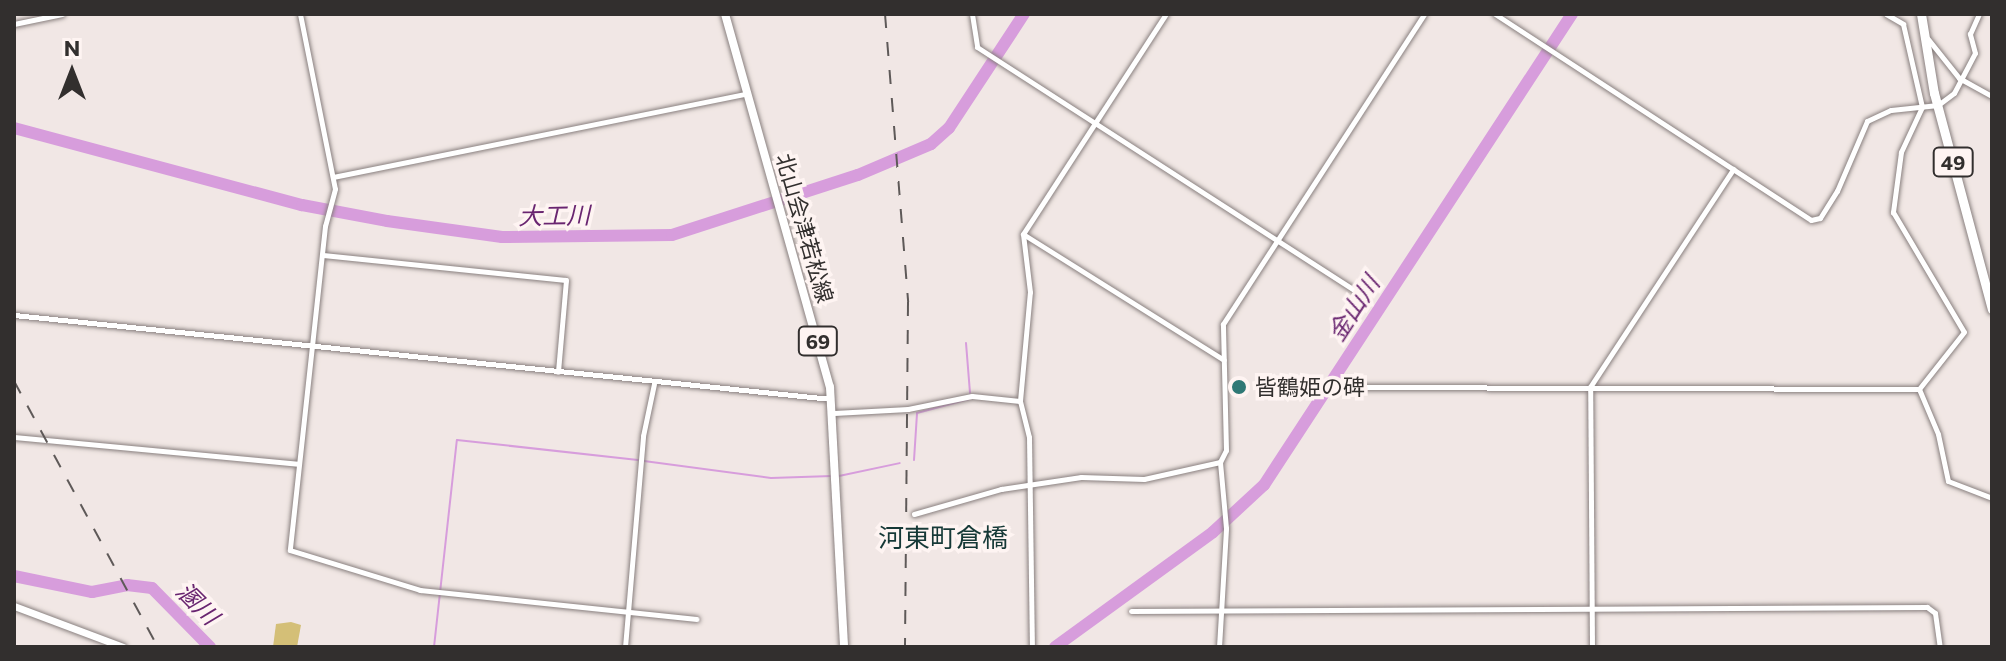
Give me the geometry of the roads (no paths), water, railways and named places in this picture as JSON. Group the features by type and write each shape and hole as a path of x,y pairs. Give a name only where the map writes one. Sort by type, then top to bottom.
{"highway":[{"name":"49","path":"1921,14 1938,105 1992,309"}],"main road":[{"name":"北山会津若松線","path":"725,14 832,399 844,647"}],"street":[{"path":"14,24 62,14"},
{"path":"300,14 335,189 327,217 290,550 420,590 696,619"},
{"path":"972,14 977,47 1093,126 1359,293"},
{"path":"1032,647 1029,437 1020,401 1030,273 1023,234 1166,14"},
{"path":"1219,647 1226,528 1220,462 1226,450 1226,317 1424,14"},
{"path":"1495,14 1817,220 1837,191 1867,121 1891,110 1938,105 1954,93 1959,78 1975,53 1970,34 1979,14"},
{"path":"1886,14 1903,24 1922,107 1901,152 1893,212 1964,332 1919,389"},
{"path":"1923,31 1959,78 1992,96"},
{"path":"333,177 749,93"},
{"path":"1592,647 1590,387 1733,169"},
{"path":"1023,234 1224,360"},
{"path":"323,255 566,280 558,372"},
{"path":"14,315 654,384 832,399"},
{"path":"625,647 643,436 654,384"},
{"path":"1341,387 1919,389"},
{"path":"1919,389 1938,434 1948,481 1992,498"},
{"path":"834,413 908,409 969,396 1020,401"},
{"path":"14,437 298,464"},
{"path":"914,514 1029,485 1081,477 1144,479 1220,462"},
{"path":"14,606 123,647"},
{"path":"1131,611 1219,607 1927,607 1935,613 1940,647"}],"waterway":[{"name":"大工川","path":"14,128 302,205 387,221 502,237 672,235 858,175 931,144 949,128 1024,14"},
{"name":"金山川","path":"1055,647 1213,532 1264,485 1572,14"},
{"path":"966,343 970,393"},
{"path":"914,460 917,413 969,399"},
{"path":"434,647 457,440 638,460"},
{"path":"644,461 771,478 832,476"},
{"path":"839,476 900,463"},
{"name":"溷川","path":"14,576 92,592 127,585 152,588 210,647"}],"railway":[{"path":"885,14 908,302 905,647"},
{"path":"14,381 158,647"}],"place":[{"name":"皆鶴姫の碑","path":"1239,387"}],"district":[{"name":"河東町倉橋","path":"943,537"}]}
